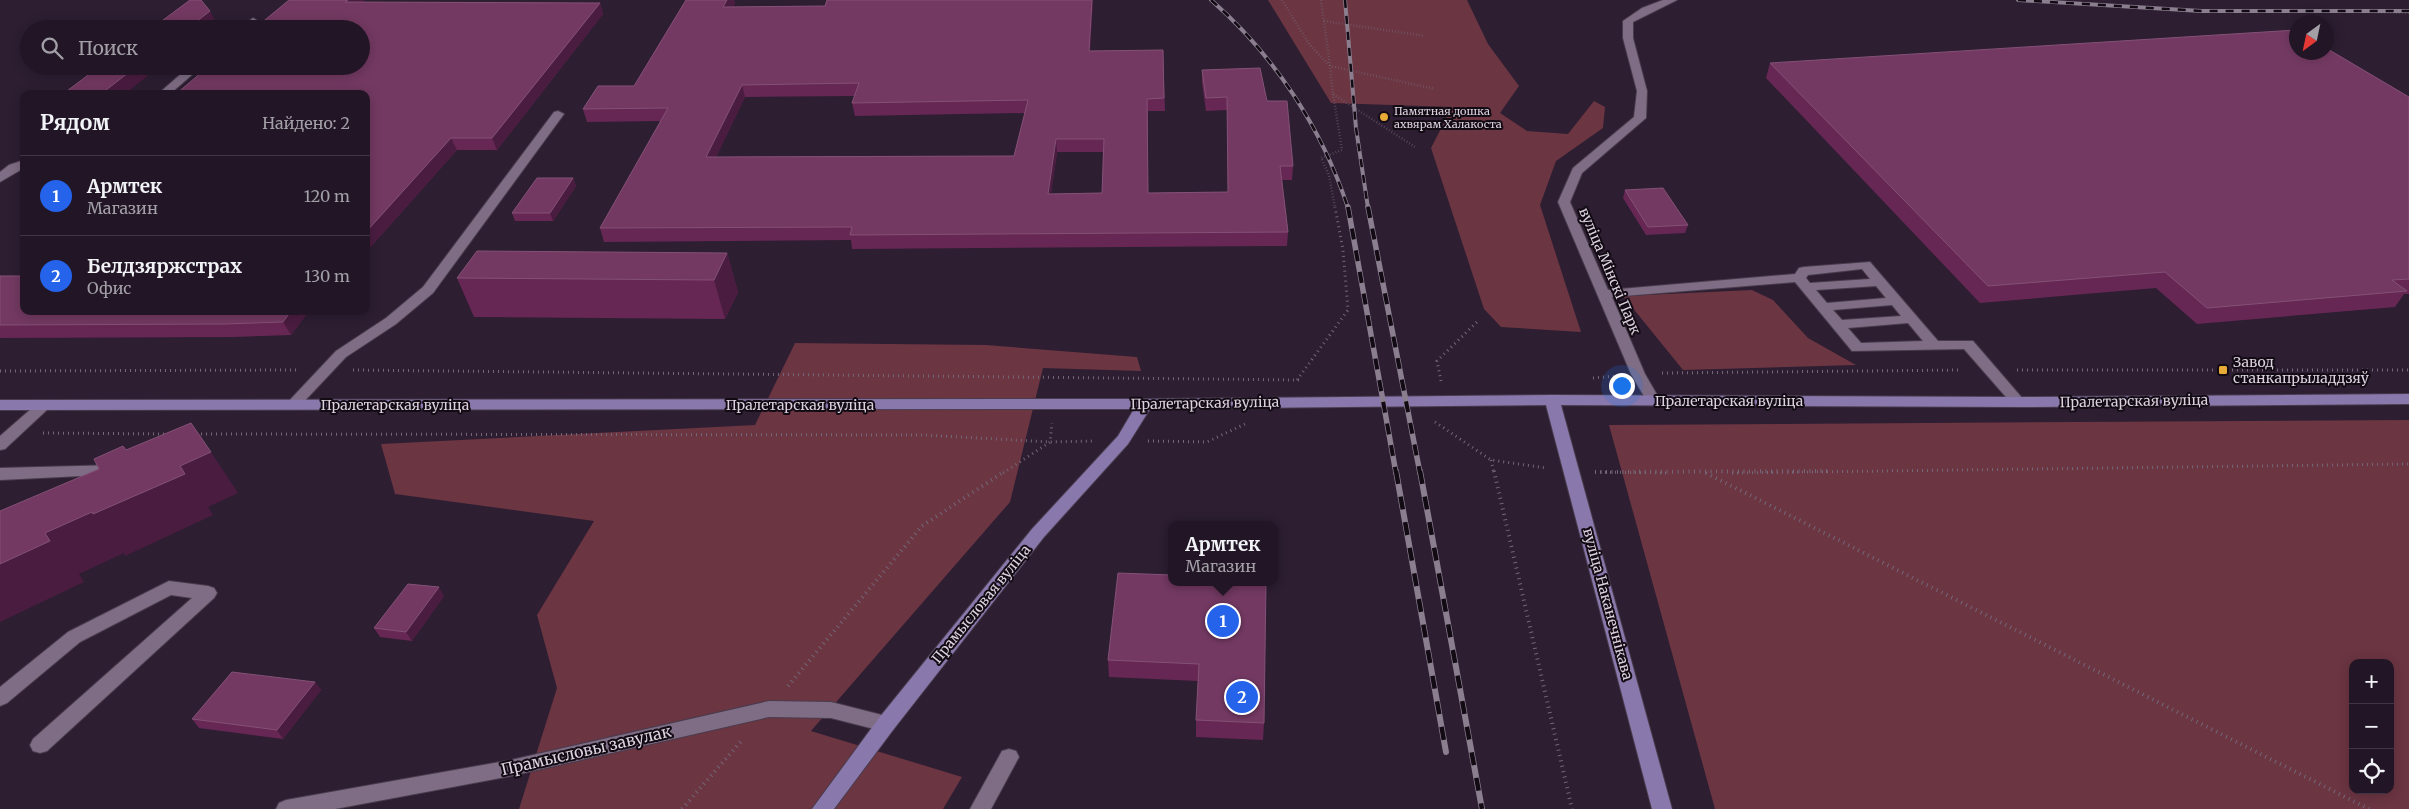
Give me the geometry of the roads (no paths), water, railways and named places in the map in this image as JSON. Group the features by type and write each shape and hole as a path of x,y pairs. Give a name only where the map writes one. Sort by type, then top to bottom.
{"main road":[{"name":"Пралетарская вуліца","path":"0,405 1145,404 1552,400 2018,402 2409,399"},
{"name":"вуліца Наканечнікава","path":"1552,400 1662,809"},
{"name":"Прамысловая вуліца","path":"822,809 886,724 1038,533 1123,440 1145,404"}],"street":[{"name":"вуліца Мінскі Парк","path":"1653,400 1638,374 1564,202 1577,171 1640,118 1642,91 1628,38 1628,20 1646,10 1672,0"},
{"path":"168,90 186,75"},
{"path":"293,405 341,354 391,321 428,290 558,114"},
{"path":"0,178 12,168 20,165"},
{"path":"1934,345 1865,266 1804,271 1803,283 1858,348 1968,344 2018,402"},
{"path":"1604,294 1803,283"},
{"path":"1822,307 1896,301"},
{"path":"1838,325 1912,319"},
{"path":"0,445 44,405"},
{"path":"0,474 133,470 97,488"},
{"path":"0,698 74,637 169,588 208,593 40,745"},
{"name":"Прамысловы завулак","path":"286,809 511,768 769,709 831,710 886,724"},
{"path":"980,809 1009,757"}],"railway":[{"path":"1211,0 1255,44 1293,95 1324,149 1348,208"},
{"path":"1345,0 1356,128 1368,208"},
{"path":"2018,0 2201,11 2409,11"},
{"path":"1348,207 1396,473"},
{"path":"1368,207 1420,473"},
{"path":"1396,471 1446,752"},
{"path":"1420,471 1482,809"}],"place":[{"name":"Памятная дошка ахвярам Халакоста","path":"1384,117"},
{"name":"Завод станкапрыладдзяў","path":"2223,370"},
{"name":"Армтек","path":"1223,621"},
{"name":"Белдзяржстрах","path":"1242,697"}]}
